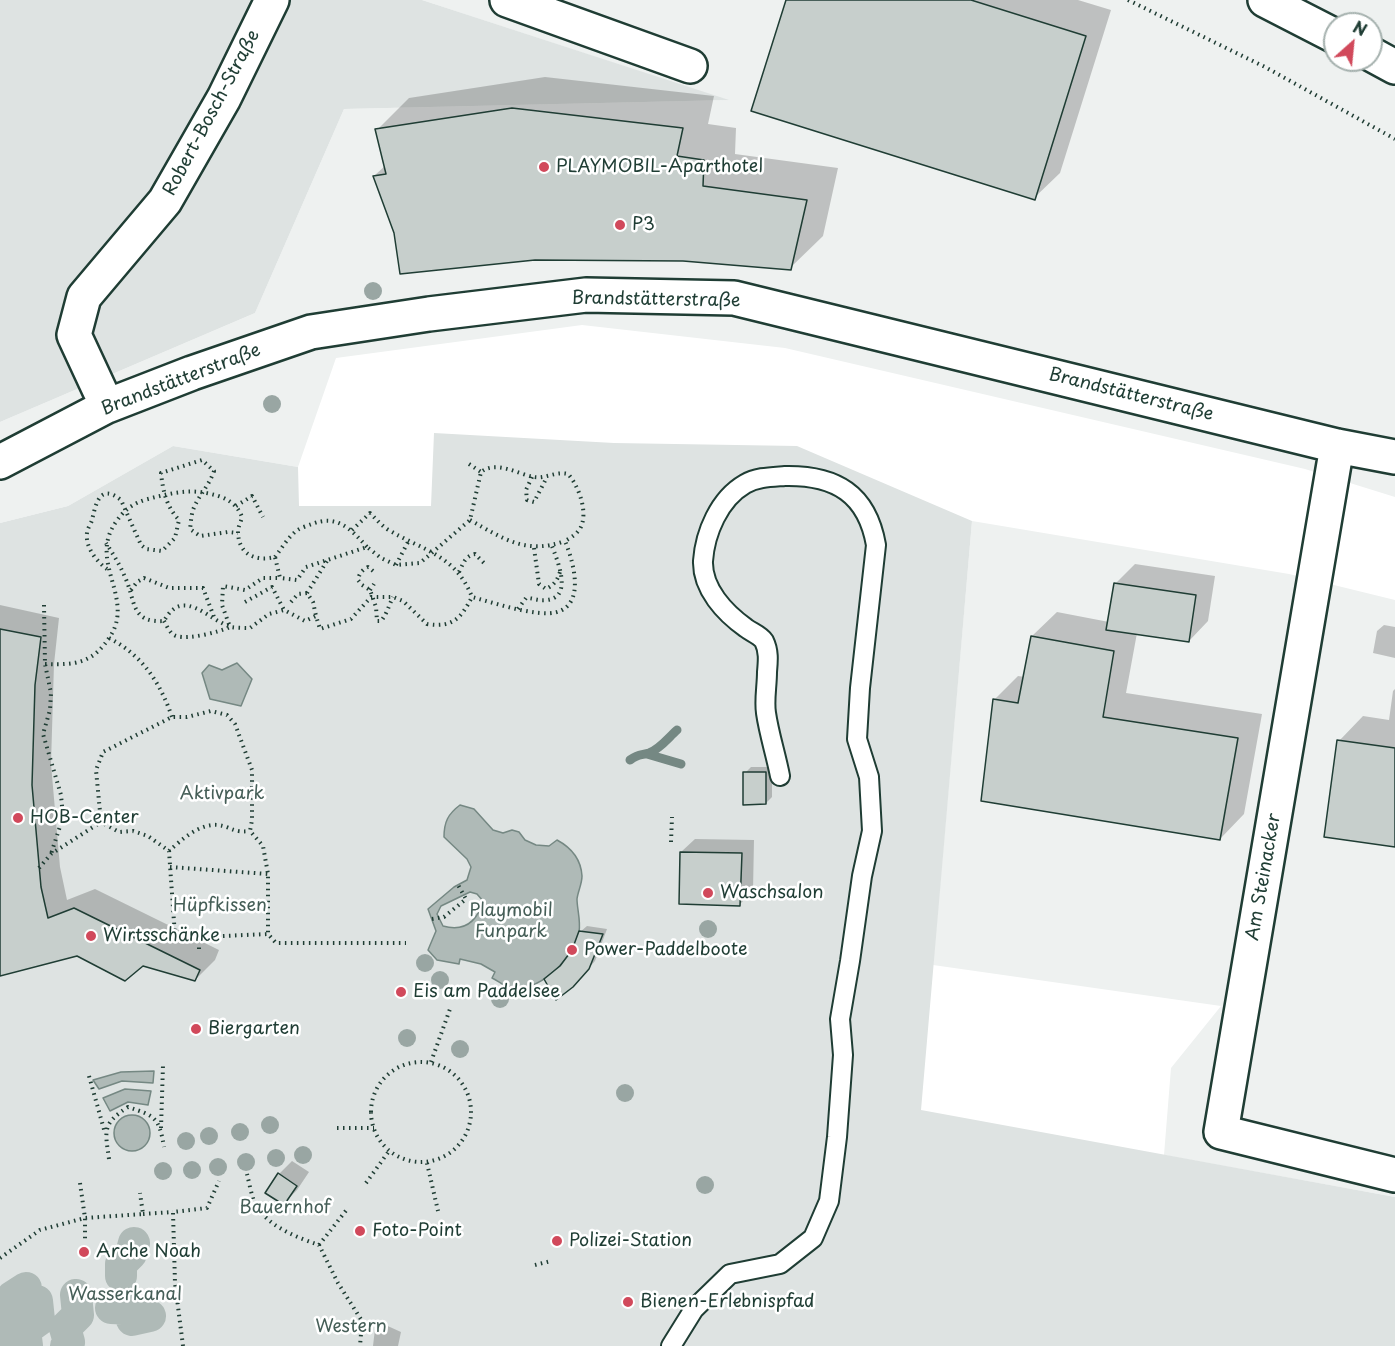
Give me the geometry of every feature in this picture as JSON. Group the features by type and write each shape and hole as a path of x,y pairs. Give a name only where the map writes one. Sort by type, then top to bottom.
{"street":[{"name":"Robert-Bosch-Straße","path":"107,406 74,335 84,297 165,201 224,98 272,0"},
{"path":"507,0 690,66"},
{"path":"1265,0 1323,30"},
{"name":"Brandstätterstraße","path":"0,462 107,406 192,373 311,332 429,314 586,295 734,298 1337,446 1395,457"},
{"name":"Am Steinacker","path":"1337,446 1221,1132 1395,1174"}],"lane":[{"path":"671,1346 694,1309 730,1274 780,1264 813,1238 829,1201 837,1137 843,1055 840,1019 862,876 872,831 869,777 857,739 860,688 876,545 872,525 853,496 838,485 795,476 768,477 746,484 728,498 714,520 706,543 703,564 708,584 718,603 762,639 768,651 766,712 780,776"}],"path":[{"path":"1128,0 1265,67 1395,139"},
{"path":"108,570 93,555 86,534 92,522 96,501 101,495 115,496 121,500 141,544 146,549 162,551 176,538 179,520 163,494 161,473 202,460 214,471 210,484 194,510 190,529 200,536 238,533"},
{"path":"469,464 482,472"},
{"path":"45,664 74,665 94,654 116,627 119,606 108,570 106,543 108,532 124,510 142,500 182,491 203,492 228,500 236,506 242,517 238,533 244,552 251,557 264,560 275,557 296,530 320,520 343,524 381,558 396,565 420,562 470,520 482,472 486,468 510,469 532,477 562,472 568,474 582,505 582,524 578,531 565,541 552,546 534,548 515,544 470,520"},
{"path":"532,477 526,495 527,500 534,502 547,476"},
{"path":"236,506 252,496 263,517"},
{"path":"352,530 370,513 386,528 433,553 459,572 472,597 541,614 566,608 572,599 575,574 565,541"},
{"path":"396,565 409,540"},
{"path":"106,543 124,574 133,604 140,615 151,622 164,621"},
{"path":"518,609 526,598 544,601 555,597 562,584 552,546"},
{"path":"230,627 222,605 224,586 245,590 262,578 297,580 306,567 367,547"},
{"path":"534,548 539,584 546,589 555,584 560,572"},
{"path":"459,572 467,557 471,555 475,554 485,564"},
{"path":"275,557 280,578"},
{"path":"307,593 328,560"},
{"path":"370,590 362,585 358,577 368,567 373,571"},
{"path":"130,590 144,578 169,588 203,588 215,618"},
{"path":"374,584 370,590 376,607 377,621 381,621 385,616 393,597"},
{"path":"245,602 272,587 284,610 305,621 316,616"},
{"path":"307,593 313,602 320,628 351,619 371,597 393,597 403,601 427,624 446,625 456,621 472,597"},
{"path":"291,602 298,594 307,593"},
{"path":"44,605 45,664 51,693 50,710 43,734 61,795 63,817 51,854"},
{"path":"164,621 175,608 185,605 230,627"},
{"path":"164,621 173,635 177,637 199,635 230,627 250,628 269,614 284,610"},
{"path":"109,638 124,646 151,672 164,693 172,717"},
{"path":"101,822 96,770 103,752 172,717 186,717 211,711 227,715 235,724 252,770 250,831 263,846 268,874 268,934 276,943 406,943"},
{"path":"671,842 672,817"},
{"path":"39,868 51,854 101,822"},
{"path":"101,822 119,832 133,831 148,836 169,851"},
{"path":"169,851 199,828 220,825 238,832 250,831"},
{"path":"169,851 176,936 268,934"},
{"path":"170,867 268,874"},
{"path":"432,919 444,917 466,899 458,885"},
{"path":"199,936 199,949"},
{"path":"430,1062 450,1009"},
{"path":"415,1062 430,1062 447,1069 461,1080 470,1096 472,1114 468,1131 458,1147 444,1158 427,1162 414,1162 400,1158 380,1141 374,1128 371,1114 373,1099 379,1085 388,1074 401,1066 415,1062"},
{"path":"163,1065 161,1129 164,1147"},
{"path":"89,1076 106,1133 109,1159"},
{"path":"106,1133 112,1118 128,1107 151,1115 161,1129"},
{"path":"337,1128 374,1128"},
{"path":"366,1183 389,1151"},
{"path":"427,1162 438,1211"},
{"path":"247,1174 254,1203 273,1224 296,1237 319,1245 338,1283 362,1321 360,1346"},
{"path":"0,1258 40,1230 85,1218 207,1208 219,1181"},
{"path":"80,1183 85,1218 85,1239"},
{"path":"140,1193 143,1214"},
{"path":"319,1245 348,1208"},
{"path":"173,1212 175,1283 183,1346"},
{"path":"535,1265 551,1261"}],"shaded area":[{"path":"422,0 1395,0 1395,497 1305,469 785,348 582,325 336,358 298,467 173,446 68,506 0,523 0,422 255,313 344,109 727,100"},
{"path":"972,521 1289,574 1395,600 1395,1197 1164,1155 1171,1068 1221,1006 933,965"},
{"path":"237,663 252,679 241,706 210,699 202,673 209,665 222,670"},
{"name":"Power-Paddelboote","path":"460,805 474,809 493,830 503,833 512,830 519,832 525,840 536,845 549,846 557,840 570,850 580,864 582,876 577,899 579,932 576,942 570,953 552,973 531,986 508,987 492,978 495,972 481,964 460,959 459,964 437,960 428,950 436,931 428,909 454,887 467,880 471,867 467,859 444,837 448,819","holes":["470,892 477,894 483,901 474,920 458,928 443,926 437,914 441,906"]},
{"path":"154,1071 153,1083 122,1081 99,1089 93,1080 121,1072"},
{"path":"125,1089 151,1091 148,1105 128,1102 110,1111 103,1098"},
{"path":"132,1115 145,1120 150,1133 145,1146 132,1151 119,1146 114,1133 119,1120"}],"green space":[{"path":"0,0 422,0 729,100 344,109 255,313 0,422"},
{"name":"Playmobil Funpark","path":"434,433 614,443 797,446 972,521 921,1110 1395,1197 1395,1346 0,1346 0,523 68,506 173,446 298,467 299,506 431,506"}],"building":[{"path":"786,0 971,0 1086,36 1035,200 751,111"},
{"path":"512,108 683,128 677,156 704,160 703,186 807,200 791,270 683,261 535,260 400,274 394,233 373,176 386,174 375,129"},
{"path":"1114,583 1196,595 1189,642 1106,630"},
{"name":"HOB-Center","path":"0,629 41,637 35,685 32,785 41,887 48,918 74,908 200,970 195,981 143,966 125,981 77,956 0,976"},
{"path":"1031,636 1114,651 1103,717 1238,738 1220,840 981,801 993,699 1018,703"},
{"path":"1337,740 1395,748 1395,847 1324,837"},
{"path":"743,772 766,772 766,804 743,805"},
{"path":"680,852 742,853 740,906 679,904"},
{"path":"579,931 603,934 589,969 573,987 556,1000 544,979 560,966 572,950"},
{"path":"278,1173 297,1186 284,1205 265,1193"}],"waterway":[{"path":"630,760 657,749 677,730"},
{"path":"647,754 681,764"},
{"path":"121,1276 121,1264 131,1254 134,1243"},
{"path":"2,1346 5,1343 4,1325 17,1315 12,1297 26,1288"},
{"path":"66,1346 69,1342 65,1328 78,1315 76,1295"},
{"path":"27,1346 25,1330 39,1320 37,1301"},
{"path":"111,1308 134,1309 132,1320 150,1316"}],"place":[{"name":"PLAYMOBIL-Aparthotel","path":"544,167"},
{"name":"P3","path":"620,225"},
{"name":"HOB-Center","path":"18,818"},
{"name":"Waschsalon","path":"708,893"},
{"name":"Wirtsschänke","path":"91,936"},
{"name":"Power-Paddelboote","path":"572,950"},
{"name":"Eis am Paddelsee","path":"401,992"},
{"name":"Biergarten","path":"196,1029"},
{"name":"Foto-Point","path":"360,1231"},
{"name":"Polizei-Station","path":"557,1241"},
{"name":"Arche Noah","path":"84,1252"},
{"name":"Bienen-Erlebnispfad","path":"628,1302"}],"park label":[{"name":"Aktivpark","path":"222,794"},
{"name":"Hüpfkissen","path":"220,906"},
{"name":"Bauernhof","path":"285,1208"},
{"name":"Wasserkanal","path":"125,1295"},
{"name":"Western","path":"351,1327"}]}
